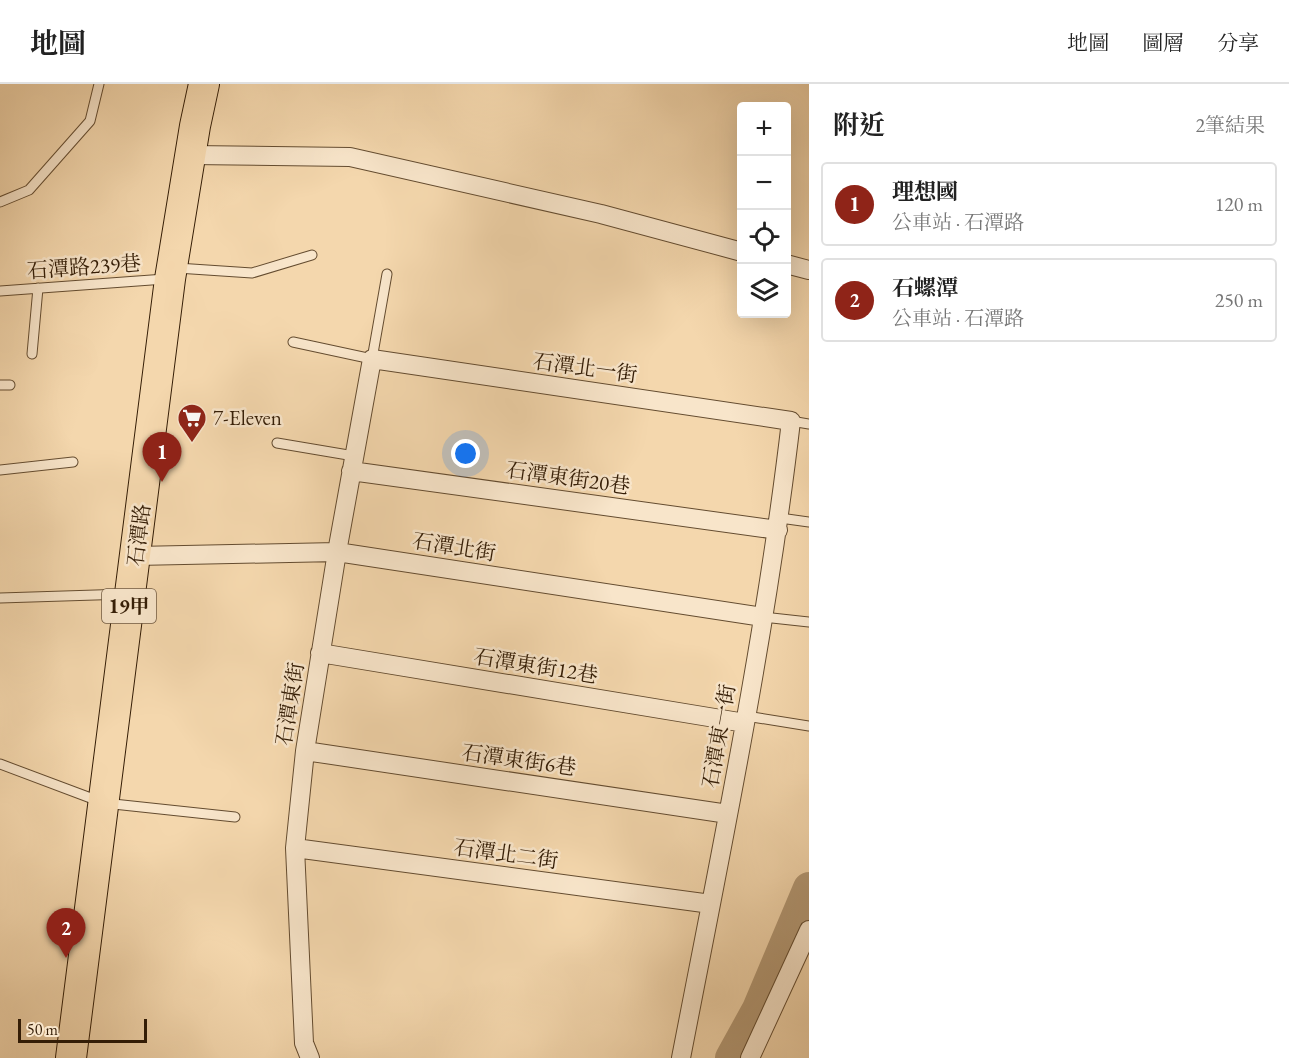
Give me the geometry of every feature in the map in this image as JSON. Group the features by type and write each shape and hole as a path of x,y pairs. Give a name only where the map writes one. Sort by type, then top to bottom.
{"main road":[{"name":"19甲","path":"190,155 202,85"},
{"name":"石潭路","path":"71,1058 171,273 190,155"}],"street":[{"path":"190,155 350,157 601,214 737,251"},
{"path":"791,265 809,270"},
{"name":"石潭北一街","path":"372,359 800,422"},
{"name":"石潭東街","path":"310,1058 304,1043 295,848 305,751 320,653 372,359"},
{"name":"石潭東一街","path":"681,1058 728,814 779,524 800,422"},
{"name":"石潭東街20巷","path":"353,463 779,524"},
{"name":"石潭北街","path":"136,556 337,552 763,616"},
{"name":"石潭東街12巷","path":"320,653 745,720"},
{"name":"石潭東街6巷","path":"305,751 728,814"},
{"name":"石潭北二街","path":"295,848 711,904"},
{"path":"750,1058 809,930"}],"lane":[{"path":"0,202 29,190 90,122 99,84"},
{"name":"石潭路239巷","path":"0,291 171,273 252,273 312,255"},
{"path":"293,342 372,359 387,274"},
{"path":"32,354 38,288"},
{"path":"277,443 353,463"},
{"path":"0,470 73,462"},
{"path":"779,524 809,522"},
{"path":"0,598 130,594"},
{"path":"763,616 809,622"},
{"path":"745,720 809,726"},
{"path":"0,764 104,803 235,817"}],"waterway":[{"path":"731,1058 758,1009 809,888"}],"place":[{"name":"7-Eleven","path":"192,444"},
{"name":"理想國","path":"162,482"},
{"name":"石螺潭","path":"66,958"}]}
